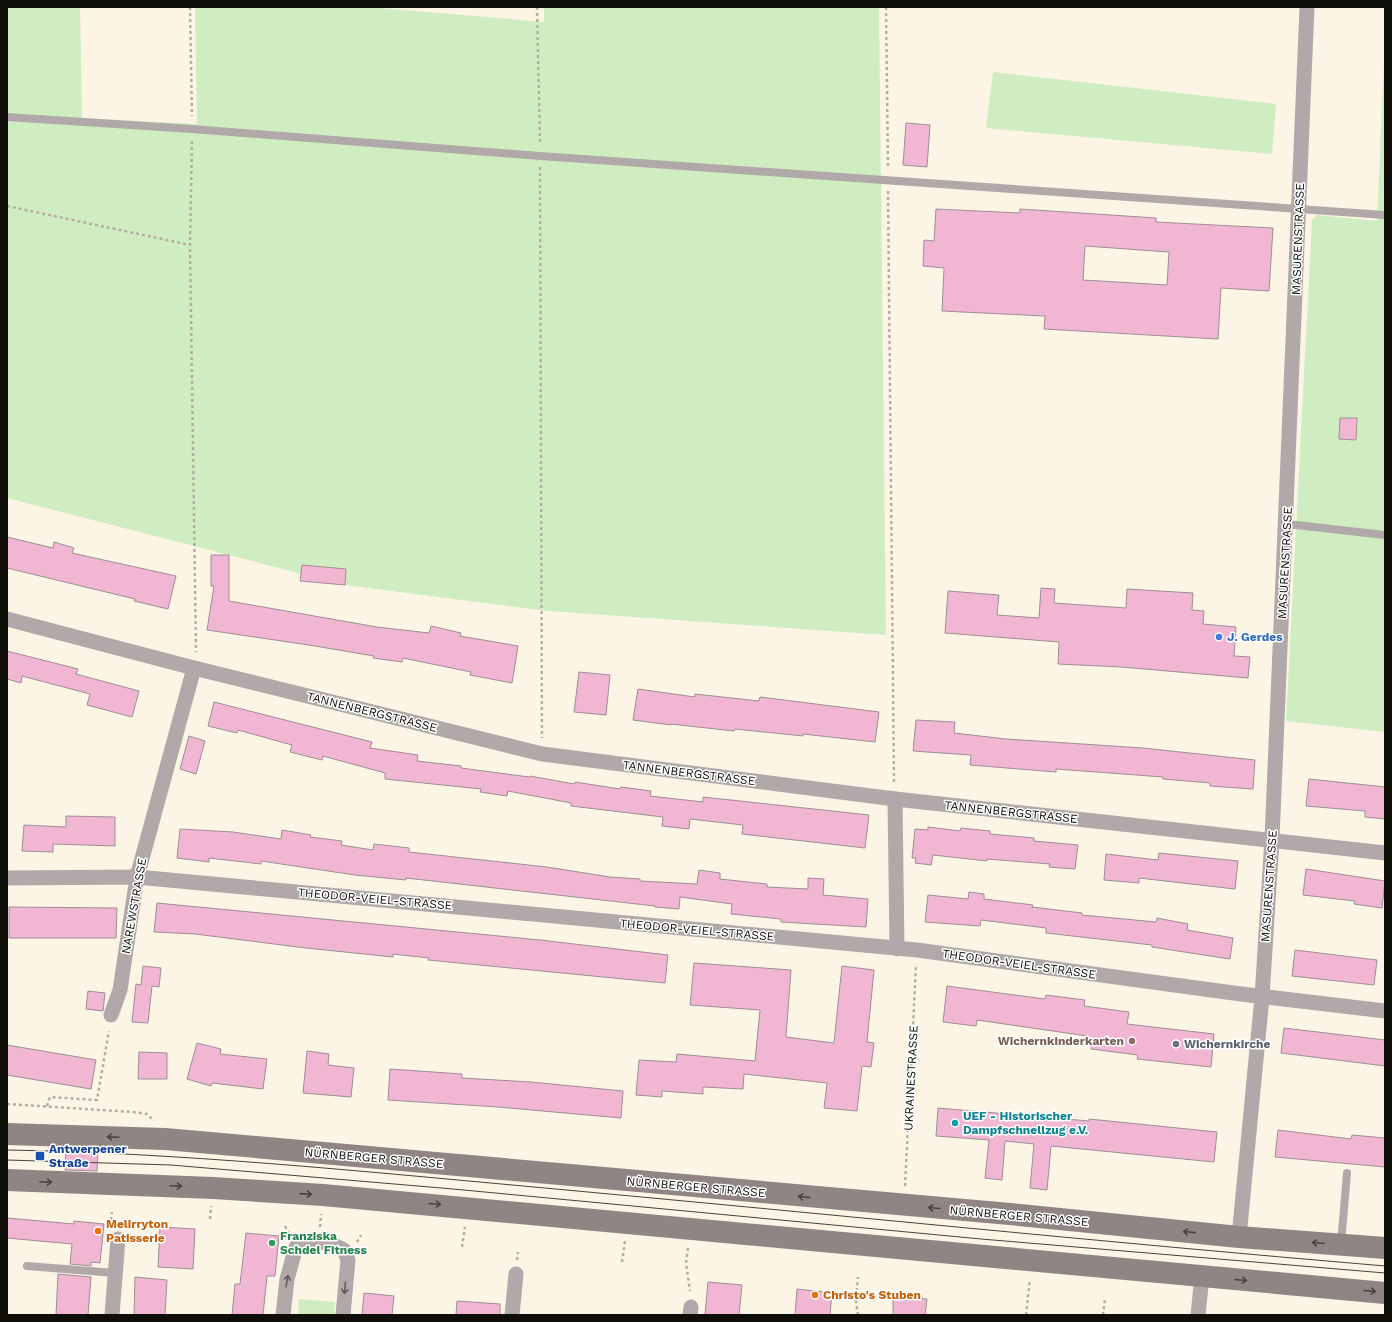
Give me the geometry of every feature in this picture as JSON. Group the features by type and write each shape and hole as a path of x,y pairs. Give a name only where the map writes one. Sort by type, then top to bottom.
{"main road":[{"name":"NÜRNBERGER STRASSE","path":"7,1134 166,1139 1239,1237 1385,1248"},
{"path":"7,1180 213,1188 323,1195 1385,1293"}],"street":[{"name":"MASURENSTRASSE","path":"1239,1237 1262,997 1272,839 1287,524 1307,7"},
{"name":"TANNENBERGSTRASSE","path":"7,619 194,668 542,754 894,800 1272,839 1385,853"},
{"name":"NAREWSTRASSE","path":"111,1015 120,990 137,877 194,668"},
{"path":"894,800 897,949"},
{"name":"THEODOR-VEIEL-STRASSE","path":"7,878 137,877 917,950 1262,997 1385,1011"},
{"path":"112,1315 118,1239"},
{"path":"283,1315 287,1279 296,1247 316,1241 334,1244 344,1250 348,1260 343,1315"},
{"path":"512,1315 516,1274"},
{"path":"1198,1315 1202,1276"}],"lane":[{"path":"7,116 540,156 1385,215"},
{"path":"1287,524 1385,535"},
{"path":"1341,1245 1347,1173"},
{"path":"27,1266 115,1273"}],"path":[{"path":"190,7 192,129 190,245 197,651 194,668"},
{"path":"538,7 540,156 542,754"},
{"path":"886,7 894,800"},
{"path":"7,206 190,245"},
{"name":"UKRAINESTRASSE","path":"904,1206 917,950"},
{"path":"47,1106 50,1097 97,1100 111,1015"},
{"path":"7,1104 133,1112 146,1114 155,1121"},
{"path":"690,1228 686,1263 692,1299 690,1311"},
{"path":"858,1277 856,1301 858,1315"},
{"path":"1026,1315 1028,1291"},
{"path":"1103,1315 1105,1298"}],"green space":[{"path":"7,7 80,7 82,118 197,124 195,7 367,7 544,22 544,7 879,7 886,635 548,611 345,585 7,498"},
{"path":"1385,40 1385,732 1286,721 1312,220 1317,215 1377,221"},
{"path":"993,72 1276,104 1272,154 986,128"},
{"path":"299,1299 335,1302 334,1315 298,1315"}],"building":[{"path":"906,123 930,125 927,167 903,165"},
{"path":"936,209 1020,213 1020,209 1156,218 1156,222 1273,228 1269,291 1221,288 1218,339 1044,329 1045,316 942,311 944,268 923,266 924,240 934,241","holes":["1085,246 1169,252 1167,285 1083,280"]},
{"path":"1340,418 1357,418 1356,440 1339,439"},
{"path":"7,537 53,548 54,542 74,548 72,553 176,576 168,609 134,601 135,599 7,568"},
{"path":"211,555 229,555 229,601 377,627 429,633 431,626 461,633 460,636 518,646 512,683 470,675 471,672 403,658 402,662 373,658 374,656 207,630 214,586 211,586"},
{"path":"302,565 346,569 345,585 300,581"},
{"path":"1041,588 1055,589 1054,603 1126,608 1127,589 1193,593 1192,610 1204,611 1203,624 1236,627 1234,656 1250,657 1248,678 1121,667 1058,664 1059,642 945,633 948,591 999,595 997,615 1039,618"},
{"path":"7,651 78,669 76,674 139,691 132,717 87,705 90,694 22,676 21,683 7,679"},
{"path":"579,672 610,675 606,715 574,712"},
{"path":"638,689 695,697 695,694 759,701 760,697 879,712 875,742 803,734 803,736 735,729 734,731 633,720"},
{"path":"214,702 372,742 370,748 418,755 417,761 530,776 574,784 575,782 620,789 621,787 651,791 650,796 703,802 703,797 869,815 865,848 742,834 743,825 690,819 689,829 662,826 663,817 571,806 571,803 508,791 507,796 480,792 481,789 385,779 385,773 323,756 322,760 290,752 292,745 238,730 237,733 208,726"},
{"path":"916,720 955,722 954,733 1006,739 1143,748 1255,760 1253,789 1210,786 1210,783 1163,779 1163,777 1056,769 1056,772 970,765 971,755 913,751"},
{"path":"189,736 205,741 196,774 180,769"},
{"path":"1309,779 1385,787 1385,819 1365,817 1365,811 1306,806"},
{"path":"66,816 115,817 115,846 53,844 53,852 22,851 24,825 66,827"},
{"path":"928,827 960,831 961,828 990,831 990,834 1034,838 1034,841 1078,845 1075,869 1049,867 1050,864 987,859 987,861 933,855 931,865 915,863 916,858 912,858 915,829 928,830"},
{"path":"180,829 233,832 281,839 282,830 311,835 310,837 342,841 341,845 373,850 374,844 409,848 409,852 547,867 610,877 640,879 640,881 697,884 699,870 720,873 720,879 767,884 767,887 808,889 808,878 824,879 823,895 868,899 866,927 781,922 781,919 731,914 732,904 680,897 679,909 406,878 406,880 355,875 261,861 261,864 209,858 209,862 177,858"},
{"path":"1159,853 1238,861 1235,889 1139,878 1139,883 1104,880 1106,854 1158,860"},
{"path":"1306,869 1385,881 1382,908 1354,904 1355,901 1303,895"},
{"path":"969,892 984,894 984,899 1082,913 1082,915 1156,922 1157,918 1188,924 1187,930 1233,938 1230,959 1152,947 1152,945 1046,933 1046,928 981,920 980,926 925,922 928,895 968,899"},
{"path":"157,903 540,940 668,955 665,983 428,960 429,958 393,954 393,957 306,948 195,934 154,932"},
{"path":"9,907 117,908 116,938 9,938"},
{"path":"1295,950 1377,960 1374,985 1292,976"},
{"path":"694,963 791,970 786,1037 834,1043 842,966 874,970 867,1042 874,1043 871,1067 862,1066 857,1111 824,1108 827,1083 744,1074 743,1089 703,1087 703,1094 662,1091 662,1097 636,1095 639,1060 676,1062 677,1054 755,1061 760,1010 690,1005"},
{"path":"143,966 161,968 159,987 152,986 148,1023 132,1022 136,984 141,985"},
{"path":"947,986 1045,999 1046,995 1085,1000 1084,1006 1129,1012 1127,1024 1214,1034 1211,1067 1137,1059 1138,1055 1091,1049 1092,1040 1087,1040 1087,1036 977,1020 976,1026 943,1022"},
{"path":"88,991 105,993 103,1011 86,1009"},
{"path":"1284,1028 1385,1040 1385,1066 1281,1053"},
{"path":"197,1043 221,1049 220,1054 267,1059 263,1089 212,1083 211,1086 187,1079"},
{"path":"7,1045 96,1060 91,1089 7,1075"},
{"path":"307,1051 329,1054 328,1065 354,1068 351,1097 303,1093"},
{"path":"139,1052 167,1053 167,1079 138,1079"},
{"path":"390,1069 462,1074 462,1078 531,1082 623,1091 621,1118 498,1107 388,1100"},
{"path":"938,1108 1089,1121 1089,1119 1217,1132 1214,1162 1051,1146 1047,1190 1030,1188 1034,1144 1005,1141 1002,1180 985,1178 989,1140 936,1136"},
{"path":"1278,1130 1351,1139 1352,1135 1385,1138 1385,1167 1275,1157"},
{"path":"66,1148 98,1149 97,1171 65,1170"},
{"path":"7,1218 74,1224 74,1221 104,1224 100,1263 91,1262 91,1266 70,1264 72,1244 7,1238"},
{"path":"160,1227 195,1229 193,1269 158,1267"},
{"path":"246,1233 279,1236 275,1276 267,1276 263,1315 232,1315 235,1284 240,1284"},
{"path":"58,1274 91,1277 88,1315 56,1315"},
{"path":"135,1277 167,1280 165,1315 134,1315"},
{"path":"708,1282 742,1285 739,1315 705,1315"},
{"path":"797,1289 832,1293 830,1315 795,1315"},
{"path":"364,1293 394,1296 392,1315 362,1315"},
{"path":"893,1297 927,1299 925,1315 893,1315"},
{"path":"457,1301 500,1304 500,1315 456,1315"}],"tram line":[{"path":"7,1150 139,1155 336,1169 1385,1266"},
{"path":"7,1160 171,1165 453,1189 981,1239 1385,1273"}],"place":[{"name":"J. Gerdes","path":"1219,637"},
{"name":"Wichernkinderkarten","path":"1132,1041"},
{"name":"Wichernkirche","path":"1176,1044"},
{"name":"UEF - Historischer Dampfschnellzug e.V.","path":"955,1123"},
{"name":"Antwerpener Straße","path":"40,1156"},
{"name":"Melirryton Patisserie","path":"98,1231"},
{"name":"Franziska Schdel Fitness","path":"272,1243"},
{"name":"Christo's Stuben","path":"815,1295"}]}
